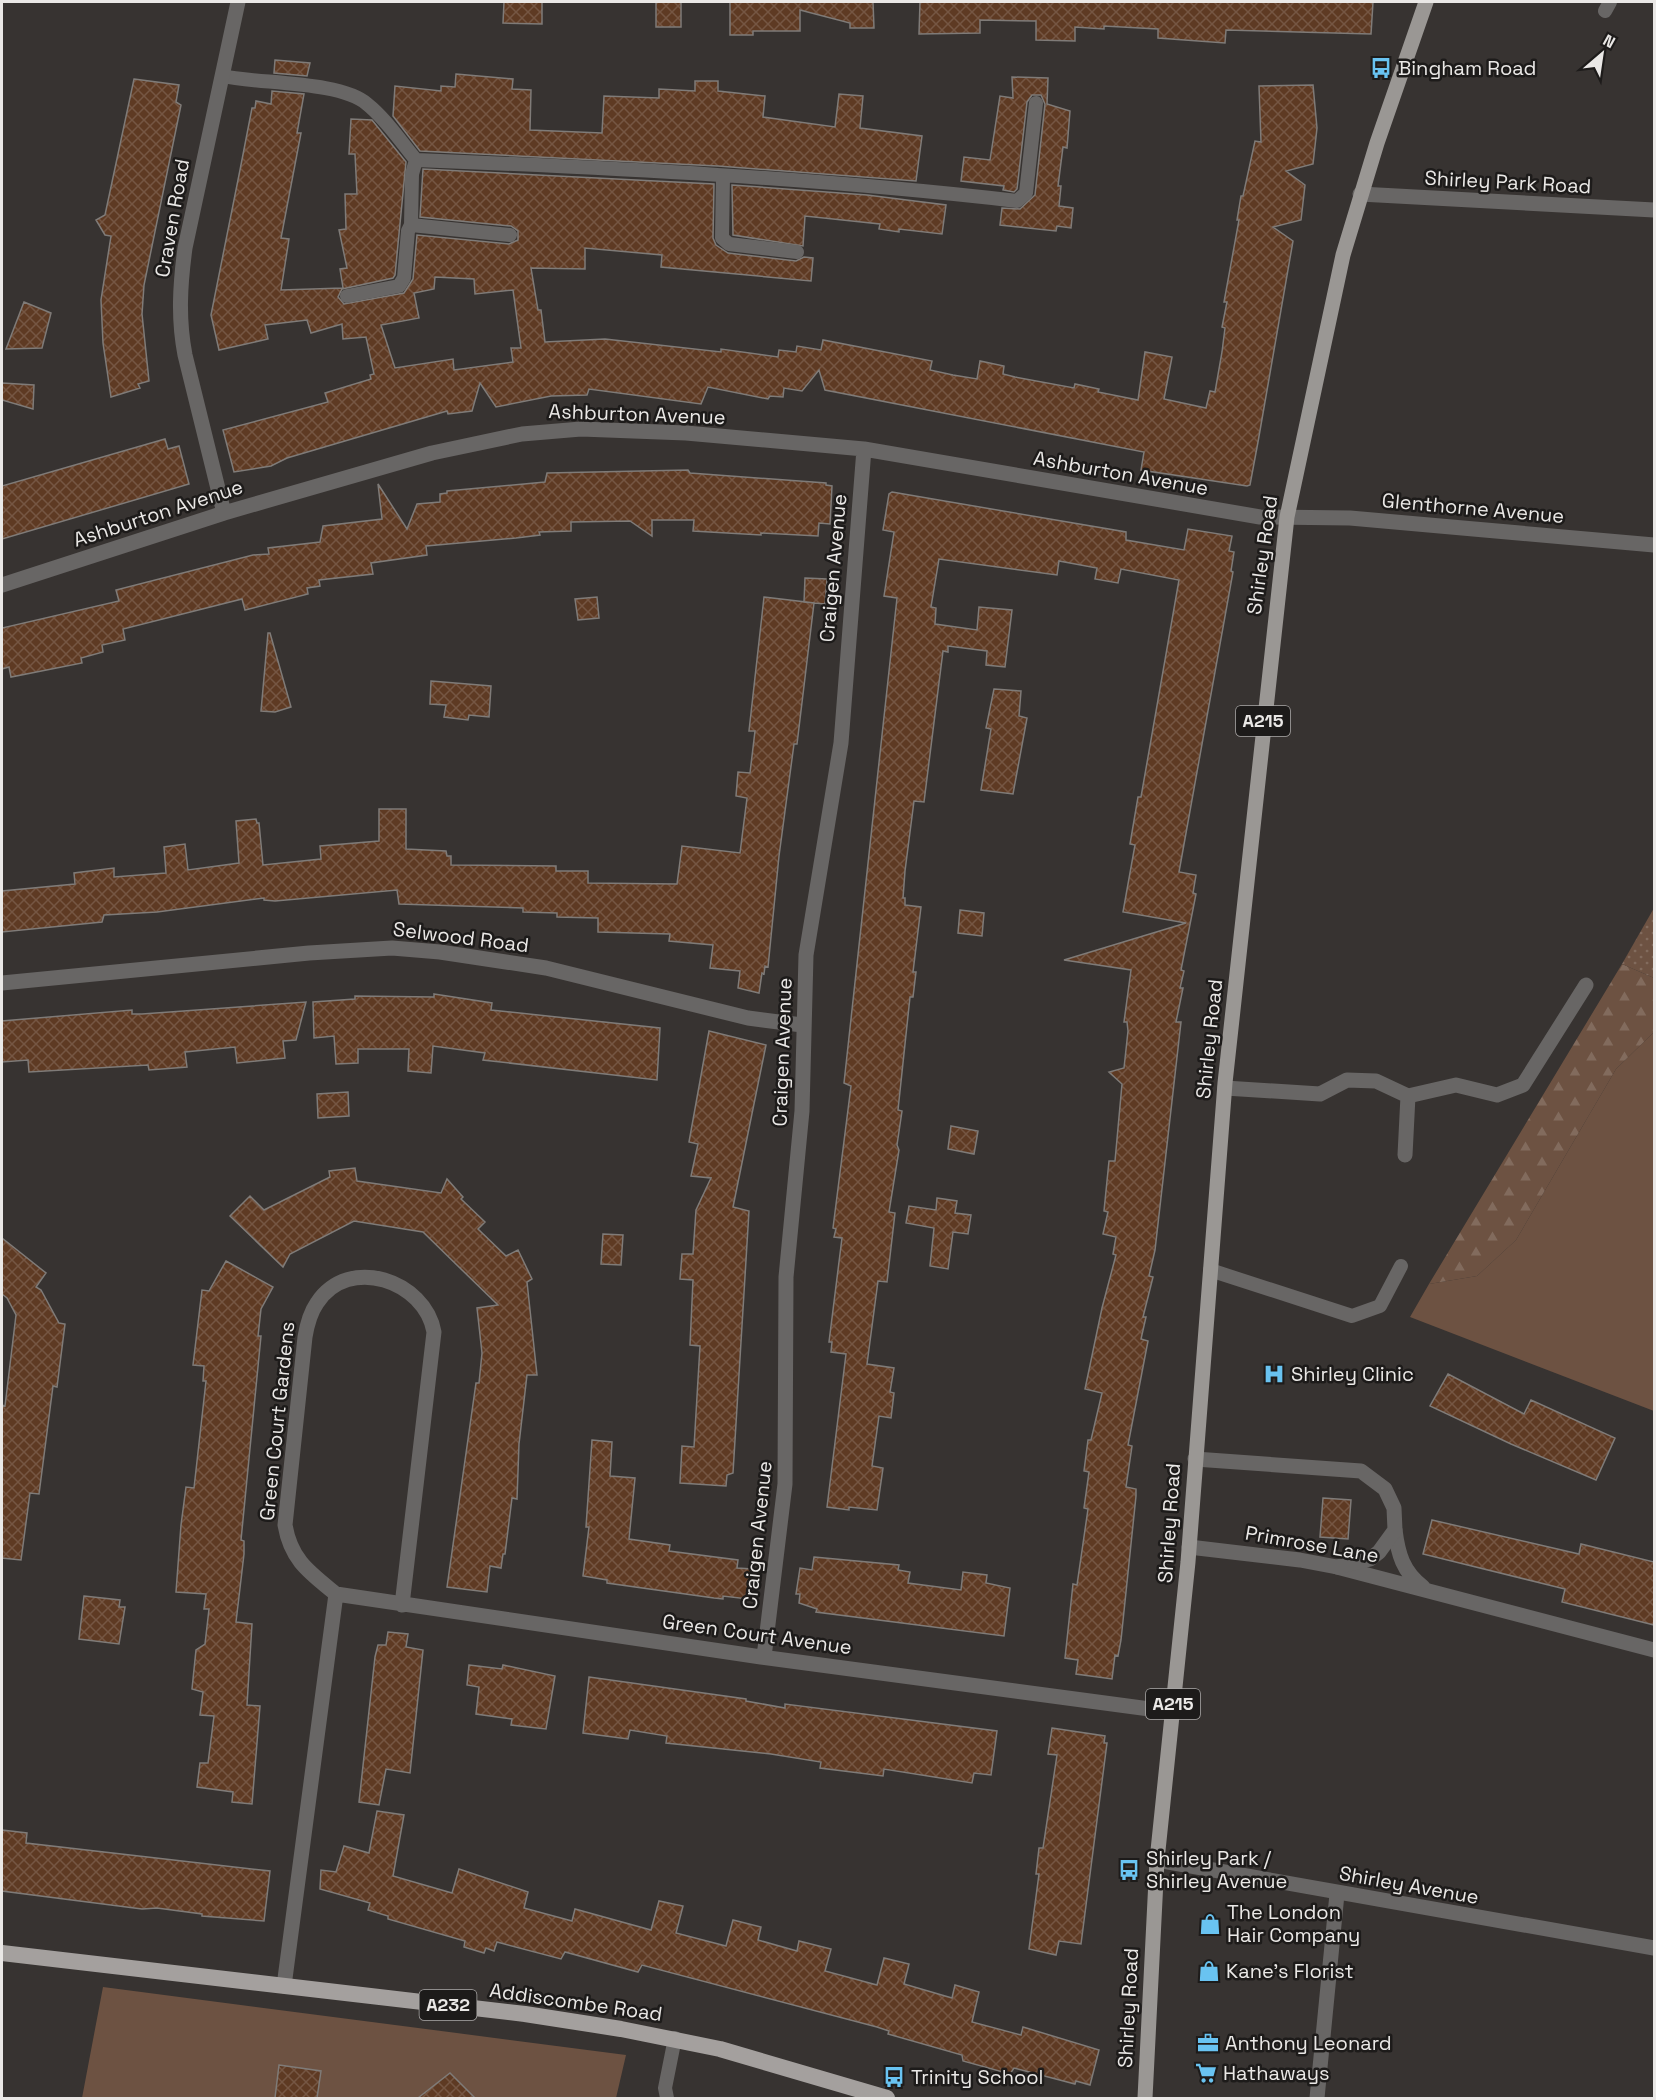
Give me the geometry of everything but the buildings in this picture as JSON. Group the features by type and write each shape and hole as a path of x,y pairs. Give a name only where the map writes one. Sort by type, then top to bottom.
{"highway":[{"name":"Addiscombe Road","path":"2,1953 525,2014 675,2038 771,2063 887,2098"}],"main road":[{"name":"Shirley Road","path":"1145,2098 1157,1860 1189,1547 1225,1088 1287,517 1334,289 1360,194 1426,2"}],"street":[{"name":"Craven Road","path":"224,513 185,356 180,306 185,248 238,2"},
{"name":"Shirley Park Road","path":"1360,194 1654,210"},
{"name":"Ashburton Avenue","path":"2,585 224,513 445,450 543,431 640,430 864,449 1237,514 1287,517"},
{"name":"Craigen Avenue","path":"764,1657 786,1476 785,1288 802,1111 802,1025 809,926 832,807 842,736 864,449"},
{"name":"Glenthorne Avenue","path":"1287,517 1350,518 1654,545"},
{"name":"Selwood Road","path":"2,983 309,953 395,948 441,952 546,968 748,1018 802,1025"},
{"path":"1225,1088 1320,1094 1347,1080 1376,1082 1408,1096 1456,1085 1497,1095 1523,1085 1586,985"},
{"path":"1405,1155 1408,1096"},
{"name":"Green Court Gardens","path":"336,1594 297,1559 288,1544 285,1525 304,1349 311,1313 327,1292 353,1279 376,1277 404,1288 416,1297 431,1318 434,1332 402,1605"},
{"name":"Primrose Lane","path":"1195,1459 1361,1471 1378,1481 1390,1499 1396,1519 1395,1530 1402,1563 1415,1581 1426,1589"},
{"path":"1337,1567 1370,1559 1383,1547 1395,1530"},
{"name":"Primrose Lane","path":"1189,1547 1300,1560 1337,1567 1654,1650"},
{"path":"284,1986 336,1594"},
{"name":"Green Court Avenue","path":"336,1594 764,1657 1172,1712"},
{"name":"Shirley Avenue","path":"1157,1860 1337,1894 1654,1948"},
{"path":"1317,2098 1337,1894"}],"lane":[{"path":"222,76 249,82 349,93 368,104 416,160 723,177 1017,201 1026,193 1036,103"},
{"path":"347,296 399,286 404,278 408,231 411,225 412,174 416,160"},
{"path":"723,177 722,238 724,241 729,244 797,252"},
{"path":"411,225 510,234"},
{"path":"1210,1270 1352,1316 1380,1306 1401,1266"},
{"path":"667,2098 665,2088 675,2038"}],"green space":[{"path":"1654,908 1654,978 1622,964"},
{"path":"1622,964 1654,978 1654,1032 1616,1069 1516,1240 1477,1276 1429,1284"},
{"path":"1654,1032 1654,1411 1410,1317 1429,1284 1477,1276 1516,1240 1616,1069"},
{"path":"103,1987 626,2055 616,2098 82,2098"}],"place":[{"name":"Bingham Road","path":"1381,68"},
{"name":"Shirley Clinic","path":"1274,1374"},
{"name":"Shirley Park / Shirley Avenue","path":"1129,1870"},
{"name":"The London Hair Company","path":"1210,1924"},
{"name":"Kane's Florist","path":"1209,1971"},
{"name":"Anthony Leonard","path":"1208,2043"},
{"name":"Hathaways","path":"1206,2073"},
{"name":"Trinity School","path":"894,2077"}]}
